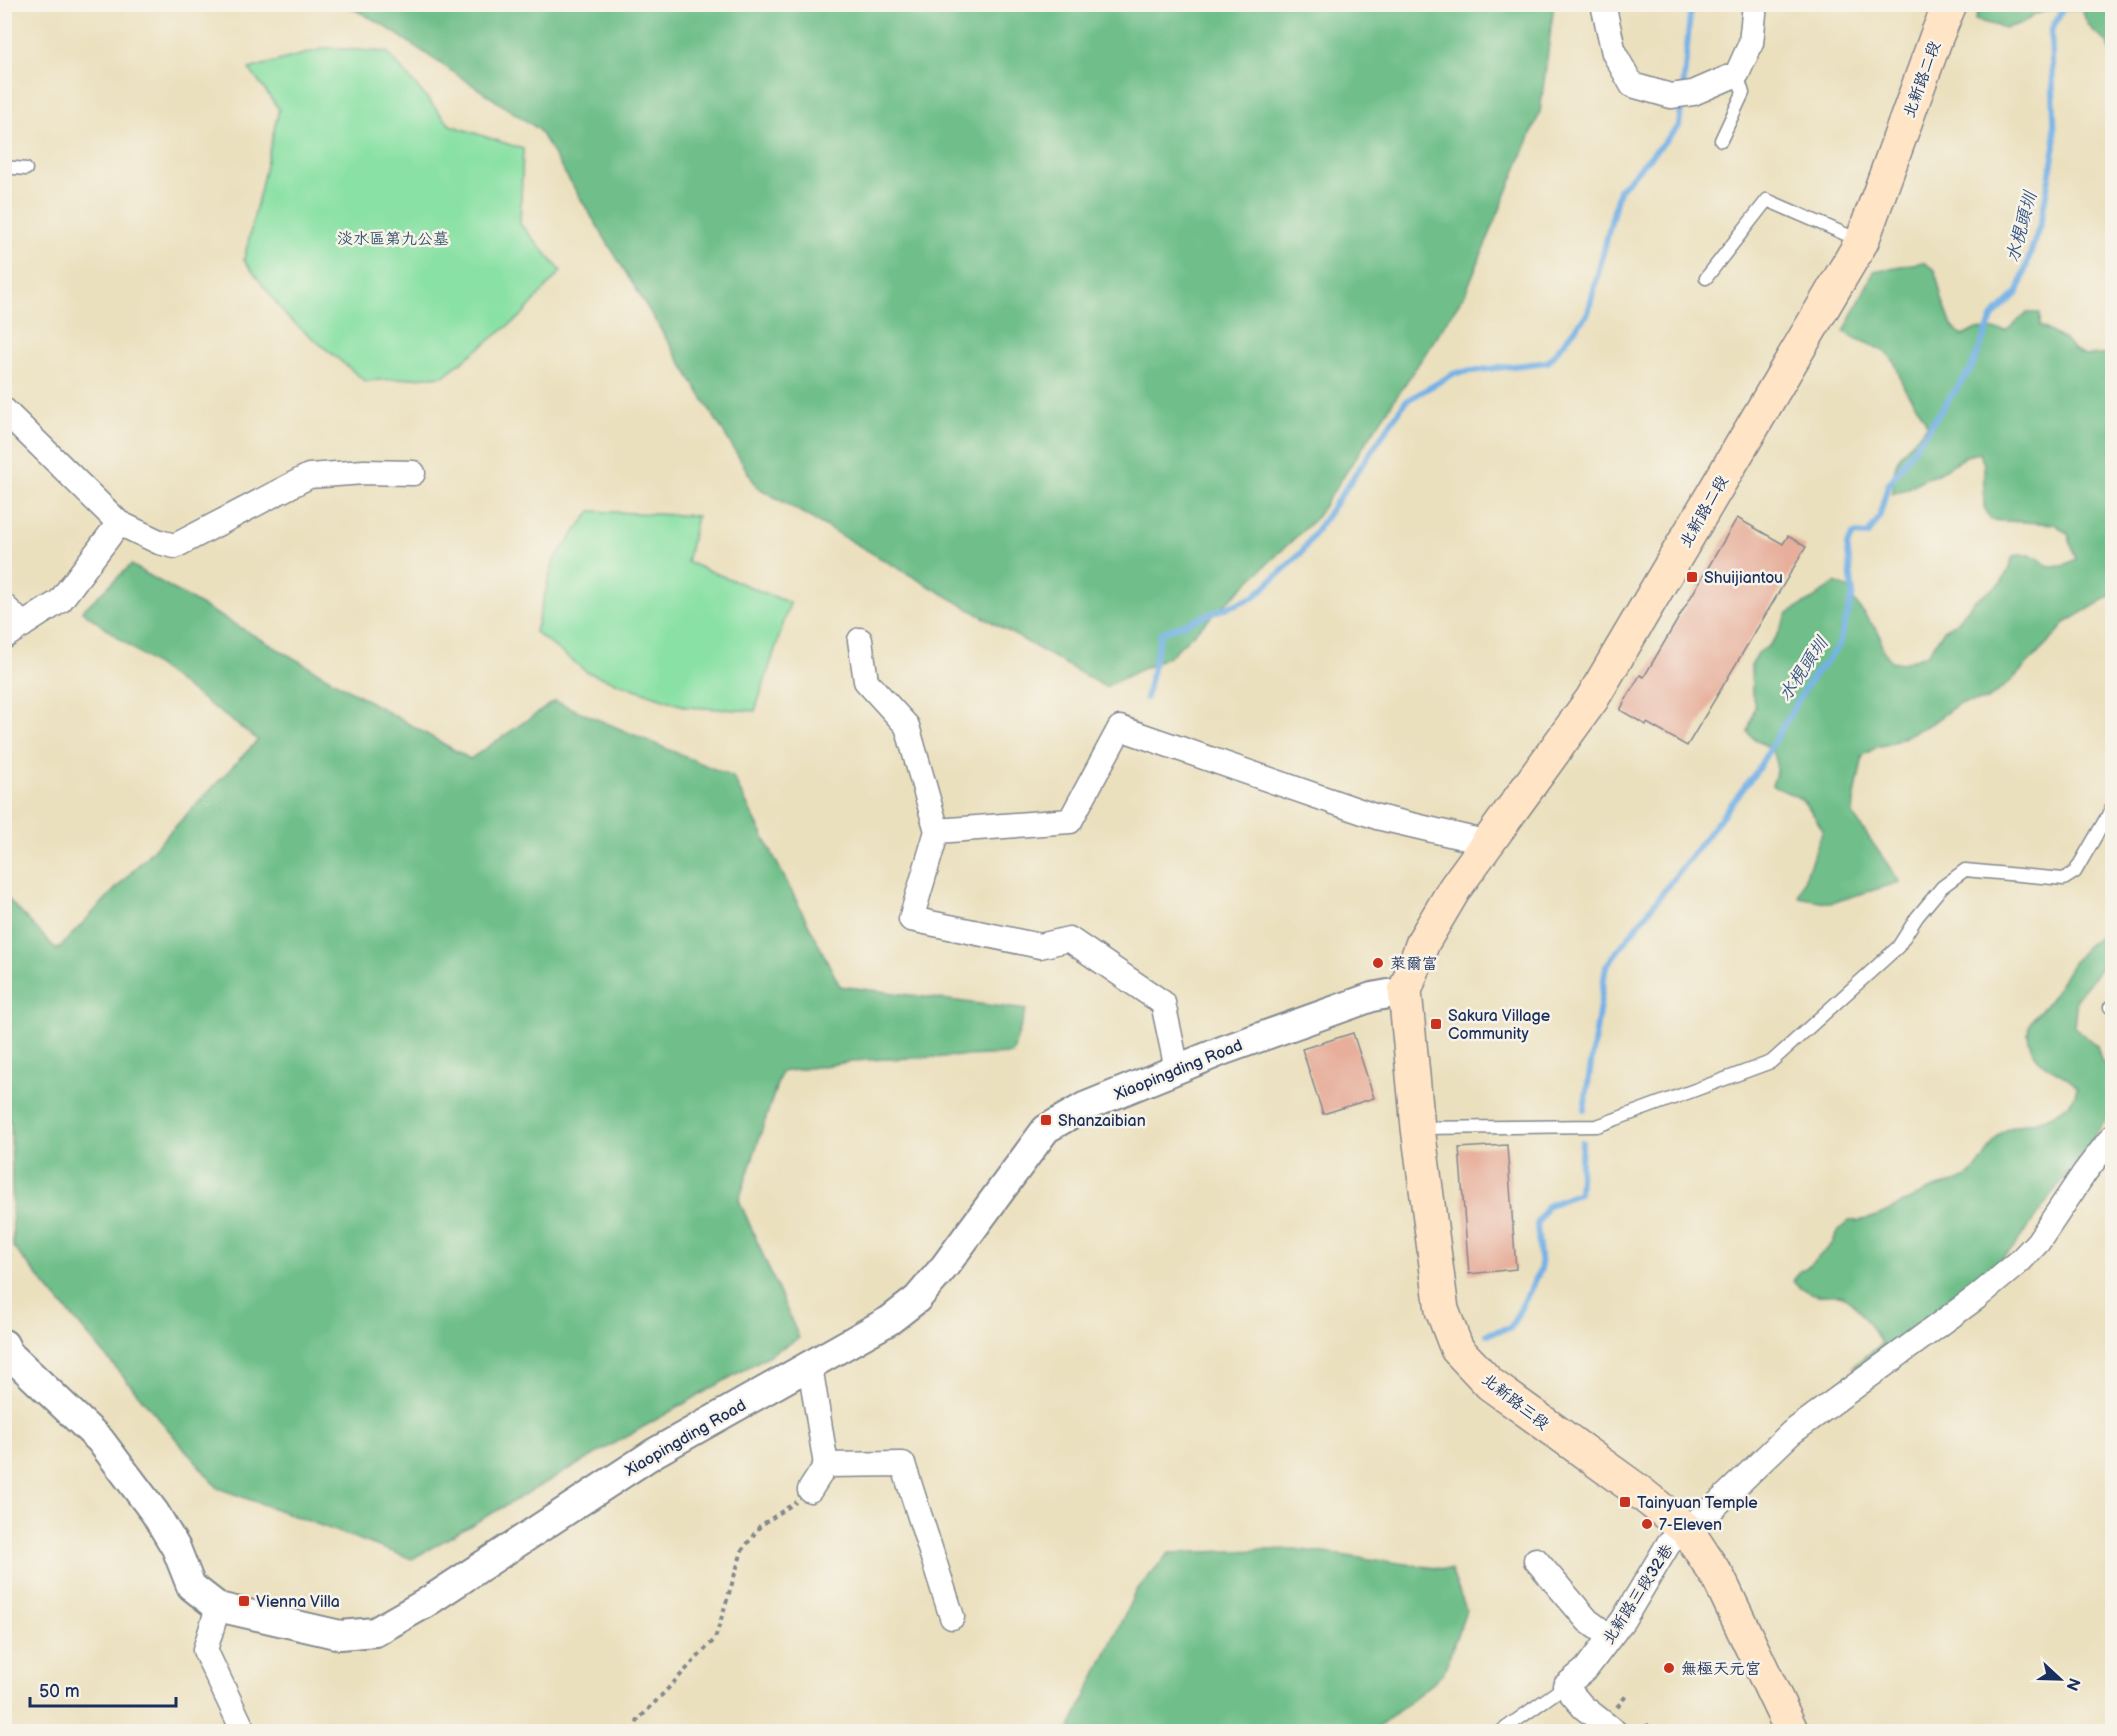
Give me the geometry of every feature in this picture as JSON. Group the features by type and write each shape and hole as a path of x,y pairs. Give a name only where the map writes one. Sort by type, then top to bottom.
{"main road":[{"name":"北新路二段","path":"1404,991 1423,942 1455,888 1592,699 1862,241 1950,4"},
{"name":"北新路三段","path":"1404,991 1418,1128 1442,1310 1457,1349 1490,1384 1637,1490 1687,1530 1719,1579 1792,1731"}],"street":[{"path":"1603,4 1614,53 1632,85 1682,95 1737,74 1751,43 1755,4"},
{"path":"4,410 119,523 159,542 175,546 309,476 364,472 413,473"},
{"path":"4,606 14,631 60,601 119,523"},
{"path":"860,640 867,681 907,726 937,831 911,919 1040,946 1069,939 1163,1004 1177,1069"},
{"path":"937,831 1070,821 1120,728 1377,817 1488,843"},
{"name":"Xiaopingding Road","path":"4,1344 9,1354 100,1440 154,1513 176,1548 191,1586 218,1607 340,1635 375,1632 424,1604 654,1453 890,1320 916,1299 969,1234 1046,1129 1084,1107 1224,1050 1372,997 1404,991"},
{"name":"北新路三段32巷","path":"1565,1686 1586,1669 1635,1603 1668,1543 1713,1508 1791,1432 1977,1297 2019,1262 2038,1242 2085,1172 2112,1137"},
{"path":"810,1366 826,1465 810,1490"},
{"path":"826,1465 903,1464 952,1617"},
{"path":"1536,1560 1588,1621 1610,1637"},
{"path":"218,1607 205,1650 244,1731"},
{"path":"1565,1686 1583,1707 1615,1720"}],"lane":[{"path":"1721,140 1743,93 1737,74"},
{"path":"4,167 26,169"},
{"path":"1706,278 1767,200 1862,241"},
{"path":"1418,1128 1597,1126 1772,1062 1898,947 1917,917 1942,887 1965,870 2064,879 2075,872 2112,808"},
{"path":"1500,1731 1565,1686"}],"path":[{"path":"634,1731 638,1720 715,1640 742,1551 760,1526 810,1490"},
{"path":"1615,1720 1626,1696"},
{"path":"1638,1731 1650,1724"}],"green space":[{"path":"346,5 1554,5 1540,112 1465,294 1315,519 1171,655 1105,687 757,487 538,129 380,23"},
{"path":"1981,5 2112,5 2112,55 2106,41 2087,23 2082,9 2051,10 2036,14 2023,23 2005,28 1975,20"},
{"name":"淡水區第九公墓","path":"326,48 387,52 450,125 523,149 520,224 561,271 521,316 443,376 365,381 287,317 244,260 279,109 249,69"},
{"path":"1923,262 1935,270 1952,326 1963,336 1976,329 2006,331 2027,313 2040,313 2040,326 2065,340 2073,350 2085,356 2112,354 2112,595 2065,623 2012,680 1987,700 1958,704 1932,723 1863,755 1853,815 1900,882 1831,903 1798,897 1823,830 1803,801 1772,785 1776,770 1774,755 1768,747 1755,740 1748,732 1755,706 1751,666 1758,653 1770,645 1777,636 1788,613 1835,583 1850,589 1855,602 1880,635 1882,649 1891,661 1903,663 1928,654 1944,630 1956,623 1975,600 2000,584 2013,556 2033,556 2049,567 2063,566 2076,559 2068,534 2055,524 1991,520 1984,507 1984,465 1980,453 1966,456 1936,475 1892,494 1898,459 1927,425 1905,389 1890,356 1844,332 1874,271"},
{"path":"591,511 697,516 687,562 790,603 755,711 686,707 587,672 535,632 554,560"},
{"path":"131,565 470,759 555,701 733,777 840,986 1026,1010 1012,1054 864,1060 781,1072 739,1200 799,1338 412,1559 218,1488 13,1247 11,1122 4,1116 5,896 57,950 258,740 82,611"},
{"path":"2105,934 2112,934 2112,954 2077,998 2074,1027 2097,1046 2101,1060 2109,1073 2112,1072 2112,1112 2013,1248 1932,1321 1868,1366 1853,1367 1882,1343 1861,1313 1846,1298 1839,1295 1810,1293 1793,1281 1800,1271 1811,1265 1832,1243 1839,1230 1849,1221 1872,1218 1923,1192 1963,1179 1977,1168 2000,1134 2017,1125 2046,1118 2069,1104 2077,1087 2038,1059 2030,1043 2029,1026 2056,991 2078,956"},
{"path":"1294,1549 1451,1570 1466,1610 1443,1674 1374,1731 1069,1731 1136,1591 1169,1553"}],"building":[{"path":"1737,518 1783,544 1788,536 1806,547 1687,746 1620,710 1640,675 1644,677"},
{"path":"1353,1033 1374,1098 1323,1114 1302,1049"},
{"path":"1507,1145 1516,1269 1469,1274 1459,1148"}],"waterway":[{"path":"1683,90 1689,4"},
{"name":"水梘頭圳","path":"1584,1110 1606,966 1756,772 1811,679 1838,647 1853,594 1847,545 1854,534 1868,535 1879,518 1888,485 1972,367 1993,316 2018,292 2041,221 2055,146 2051,31 2065,4"},
{"path":"1146,698 1161,633 1254,597 1301,553 1406,401 1455,373 1548,362 1588,313 1619,190 1679,126 1682,101"},
{"name":"水梘頭圳","path":"1487,1334 1511,1327 1541,1269 1537,1224 1547,1206 1579,1193 1582,1142"}],"place":[{"name":"Shuijiantou","path":"1692,577"},
{"name":"萊爾富","path":"1378,963"},
{"name":"Sakura Village Community","path":"1436,1024"},
{"name":"Shanzaibian","path":"1046,1120"},
{"name":"Tainyuan Temple","path":"1625,1502"},
{"name":"7-Eleven","path":"1647,1524"},
{"name":"Vienna Villa","path":"244,1601"},
{"name":"無極天元宮","path":"1669,1668"}]}
